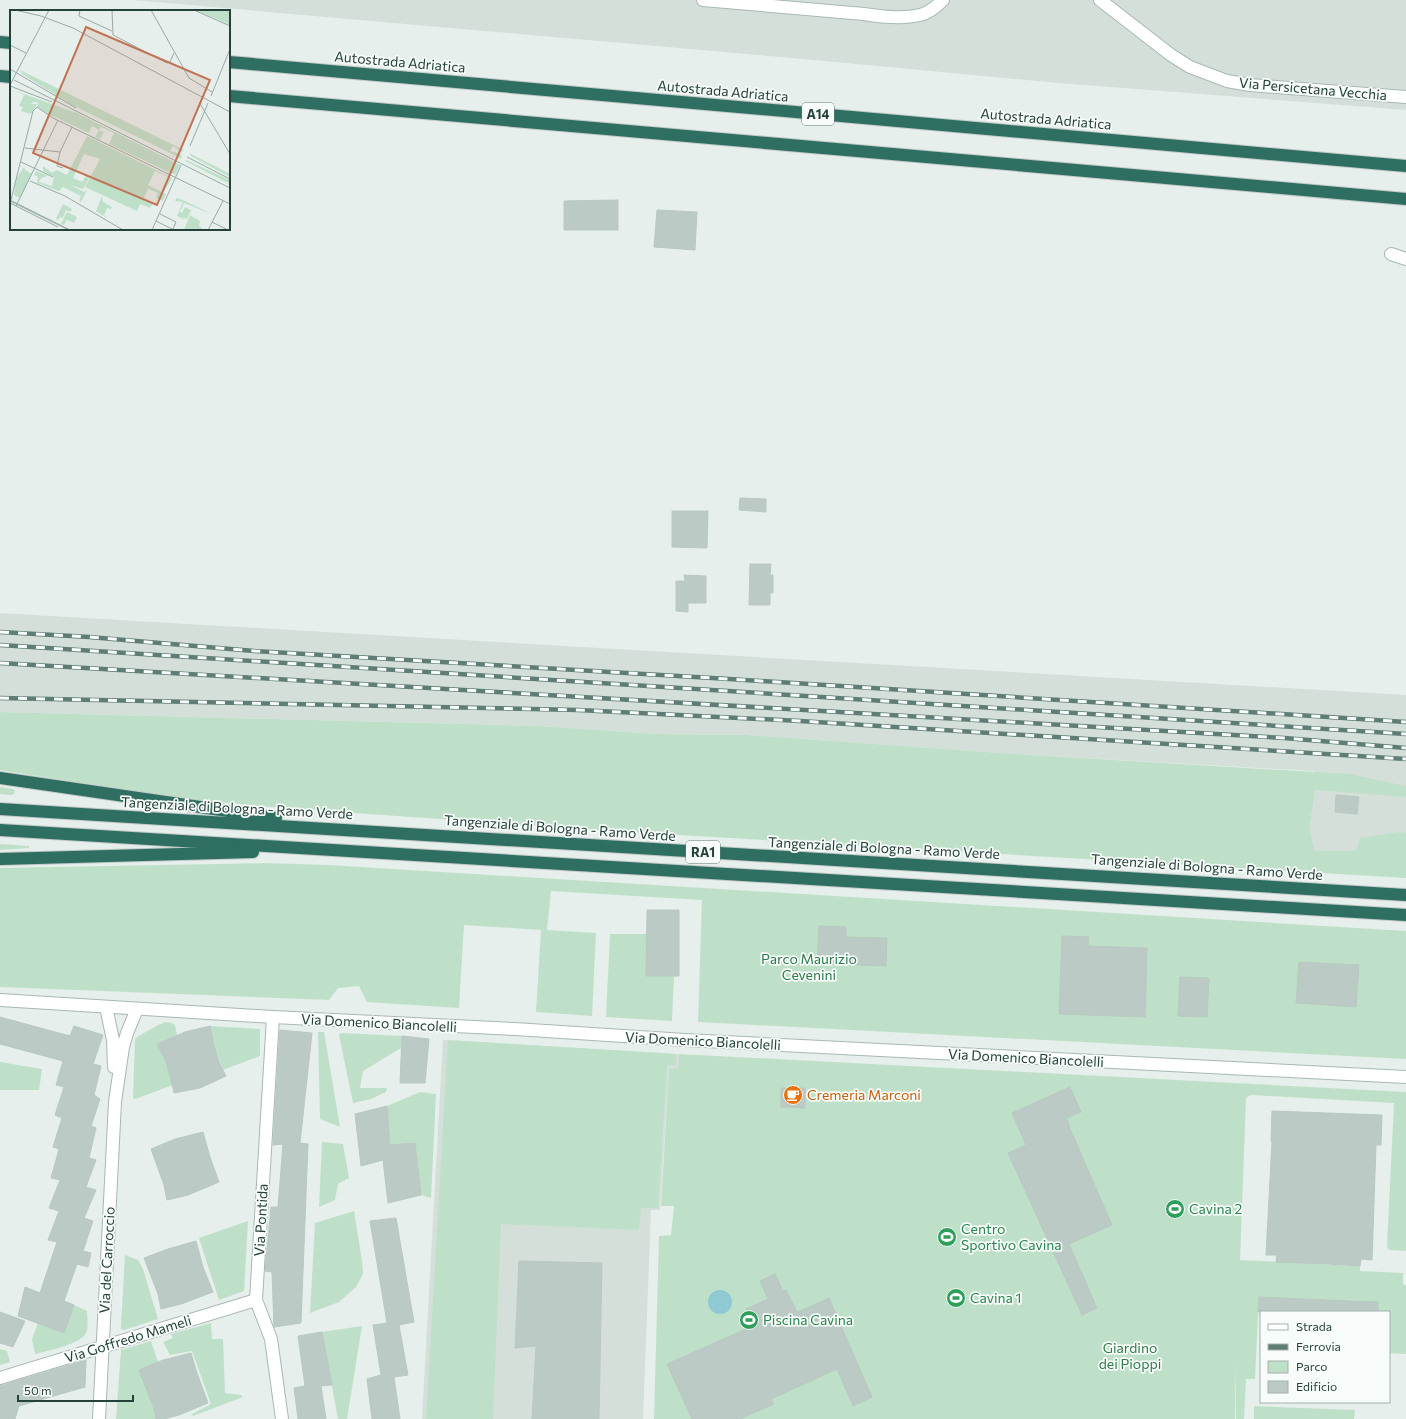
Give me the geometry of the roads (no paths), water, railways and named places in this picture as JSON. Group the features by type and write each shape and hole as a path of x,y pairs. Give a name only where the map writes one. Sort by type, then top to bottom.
{"highway":[{"path":"0,42 10,43"},
{"name":"Autostrada Adriatica","path":"230,62 1406,166"},
{"path":"0,76 10,77"},
{"path":"230,96 1406,199"},
{"path":"0,778 192,807 389,832"},
{"name":"Tangenziale di Bologna - Ramo Verde","path":"0,809 1406,894"},
{"name":"RA1","path":"0,830 1406,915"},
{"path":"0,859 225,852 359,851"}],"street":[{"path":"703,0 864,14 886,18 921,15 936,7 943,0"},
{"name":"Via Persicetana Vecchia","path":"1100,0 1171,55 1190,67 1211,76 1227,81 1250,85 1406,97"},
{"path":"1391,254 1406,259"},
{"name":"Via Domenico Biancolelli","path":"0,1000 685,1040 1406,1077"},
{"name":"Via del Carroccio","path":"99,1419 115,1102 113,1040 106,1007"},
{"name":"Via del Carroccio","path":"115,1102 123,1047 136,1009"},
{"name":"Via Pontida","path":"273,1017 256,1300 270,1339 282,1419"},
{"name":"Via Goffredo Mameli","path":"0,1378 256,1300"}],"water":[{"path":"720,1290 728,1294 732,1302 728,1310 720,1314 712,1310 708,1302 712,1294"}],"railway":[{"path":"0,632 89,637 254,651 729,679 1406,722"},
{"path":"0,645 1406,734"},
{"path":"0,663 1284,738 1406,748"},
{"path":"0,698 578,710 800,721 1406,759"}],"place":[{"name":"Cremeria Marconi","path":"793,1095"},
{"name":"Cavina 2","path":"1175,1209"},
{"name":"Centro Sportivo Cavina","path":"947,1237"},
{"name":"Cavina 1","path":"956,1298"},
{"name":"Piscina Cavina","path":"749,1320"}],"park label":[{"name":"Parco Maurizio Cevenini","path":"809,968"},
{"name":"Giardino dei Pioppi","path":"1130,1356"}]}
